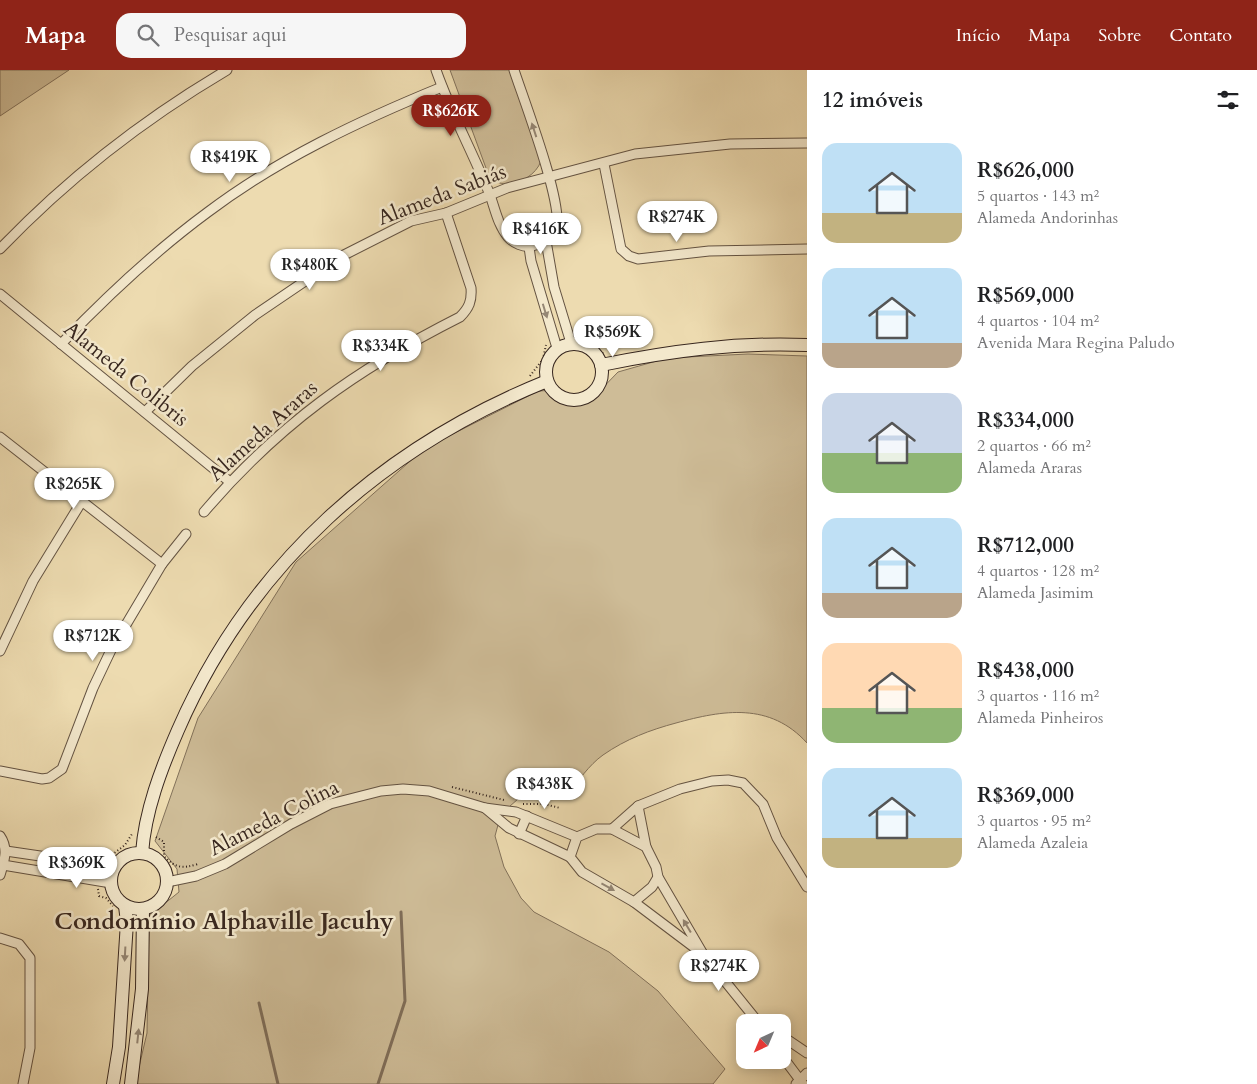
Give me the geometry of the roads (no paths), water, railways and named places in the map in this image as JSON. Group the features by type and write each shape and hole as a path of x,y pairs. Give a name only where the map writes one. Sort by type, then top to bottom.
{"street":[{"path":"0,249 69,183 142,127 227,70"},
{"path":"436,70 490,195 499,222 507,236 514,242 529,247 546,241 556,230 557,223 550,176 514,70"},
{"path":"61,344 123,281 209,211 302,152 400,104 442,87"},
{"name":"Alameda Sabiás","path":"145,412 223,340 297,285 342,256 411,221 446,213 507,188 604,164 635,154 683,147 807,143"},
{"path":"604,164 621,249 629,256 638,259 709,251 807,249"},
{"name":"Alameda Araras","path":"204,512 230,482 276,437 342,384 376,362 460,317 468,309 472,299 471,288 446,213"},
{"path":"546,241 554,287 569,337 603,359 719,346 770,343 807,345"},
{"path":"529,247 539,291 555,343 546,363 547,381 555,393 561,397 575,400 582,399 598,386 603,359"},
{"path":"539,291 554,287"},
{"name":"Alameda Colibris","path":"0,294 230,482"},
{"path":"555,343 569,337"},
{"path":"142,853 143,832 172,744 194,695 232,630 280,568 308,537 351,496 417,446 478,411 547,381"},
{"path":"0,437 162,564"},
{"path":"0,651 33,581 82,501"},
{"path":"0,771 42,780 49,778 62,769 93,688 111,650 162,564 186,534"},
{"path":"612,829 638,806 680,789 712,781 728,780 743,783 763,804 778,838 807,887"},
{"name":"Alameda Colina","path":"167,882 196,876 225,864 311,813 330,804 366,793 403,789 429,791 485,808"},
{"path":"638,806 646,847 656,867 658,877 703,954 752,1014"},
{"path":"485,808 516,812 578,836 596,829 612,829 646,847"},
{"path":"485,808 519,834 570,857 582,872 634,902 703,954"},
{"path":"519,834 527,816"},
{"path":"0,836 5,842 6,851 0,875"},
{"path":"570,857 578,836"},
{"path":"6,851 109,866 126,856 142,853 157,860 166,874 167,882 162,897 157,902 143,909 120,909"},
{"path":"46,872 48,858"},
{"path":"3,865 105,882 118,900 120,909 127,922 119,1047 113,1084"},
{"path":"105,882 109,866"},
{"path":"634,902 652,887 658,877"},
{"path":"131,1084 142,989 143,909"},
{"path":"0,938 19,944 30,958 30,1048 23,1084"},
{"path":"791,1042 807,1053"},
{"path":"791,1069 800,1083 807,1073"}],"waterway":[{"path":"378,1084 405,1001 401,912"},
{"path":"259,1003 278,1084"}],"district":[{"name":"Condomínio Alphaville Jacuhy","path":"224,921"}]}
